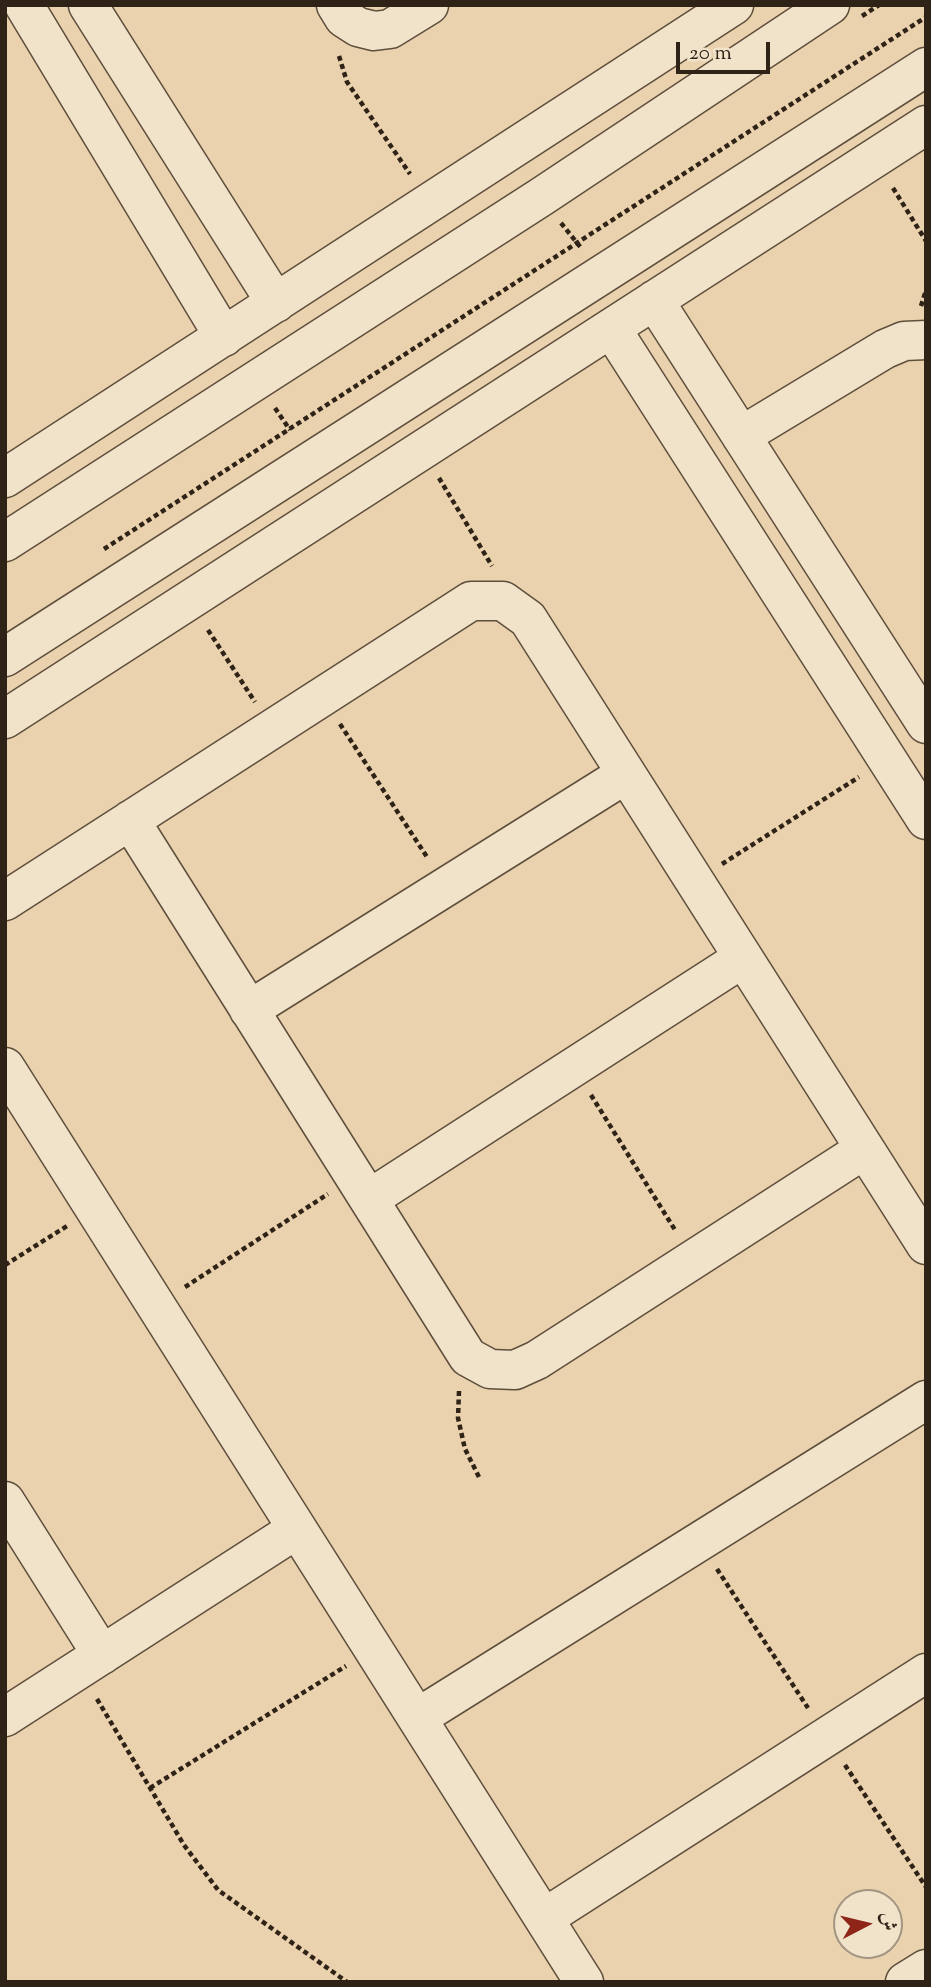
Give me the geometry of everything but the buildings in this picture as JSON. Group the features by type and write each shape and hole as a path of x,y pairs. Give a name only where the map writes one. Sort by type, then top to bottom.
{"street":[{"path":"24,5 224,337"},
{"path":"88,5 276,303"},
{"path":"340,12 358,27 374,31 390,29 429,5"},
{"path":"5,478 734,5"},
{"path":"5,542 541,197 830,5"},
{"path":"49,691 12,653 926,67"},
{"path":"5,719 926,125"},
{"path":"509,152 541,197"},
{"path":"728,192 757,234"},
{"path":"174,254 224,222"},
{"path":"654,300 741,436 913,676 926,724"},
{"path":"611,328 926,820"},
{"path":"741,436 885,349 904,341 926,340"},
{"path":"656,399 700,372"},
{"path":"5,901 471,601 503,601 528,619 926,1245"},
{"path":"249,1010 626,774"},
{"path":"130,821 468,1357 490,1369 514,1370 537,1360 865,1149"},
{"path":"362,1188 574,1067 743,958"},
{"path":"5,1067 584,1982"},
{"path":"417,1718 926,1400"},
{"path":"5,1501 90,1662"},
{"path":"5,1717 297,1529"},
{"path":"544,1918 926,1674"},
{"path":"905,1982 926,1969"}],"path":[{"path":"340,12 340,61 347,82 430,203"},
{"path":"96,554 926,17"},
{"path":"875,158 926,241"},
{"path":"541,197 601,275"},
{"path":"255,381 313,462"},
{"path":"422,450 487,554 503,601"},
{"path":"189,601 273,729"},
{"path":"322,697 446,886"},
{"path":"695,881 887,760"},
{"path":"574,1067 693,1259"},
{"path":"156,1306 362,1188"},
{"path":"5,1265 95,1209"},
{"path":"468,1357 459,1387 458,1418 465,1449 480,1477"},
{"path":"150,1788 373,1649"},
{"path":"90,1662 150,1788 200,1869 218,1890 347,1982"}]}
